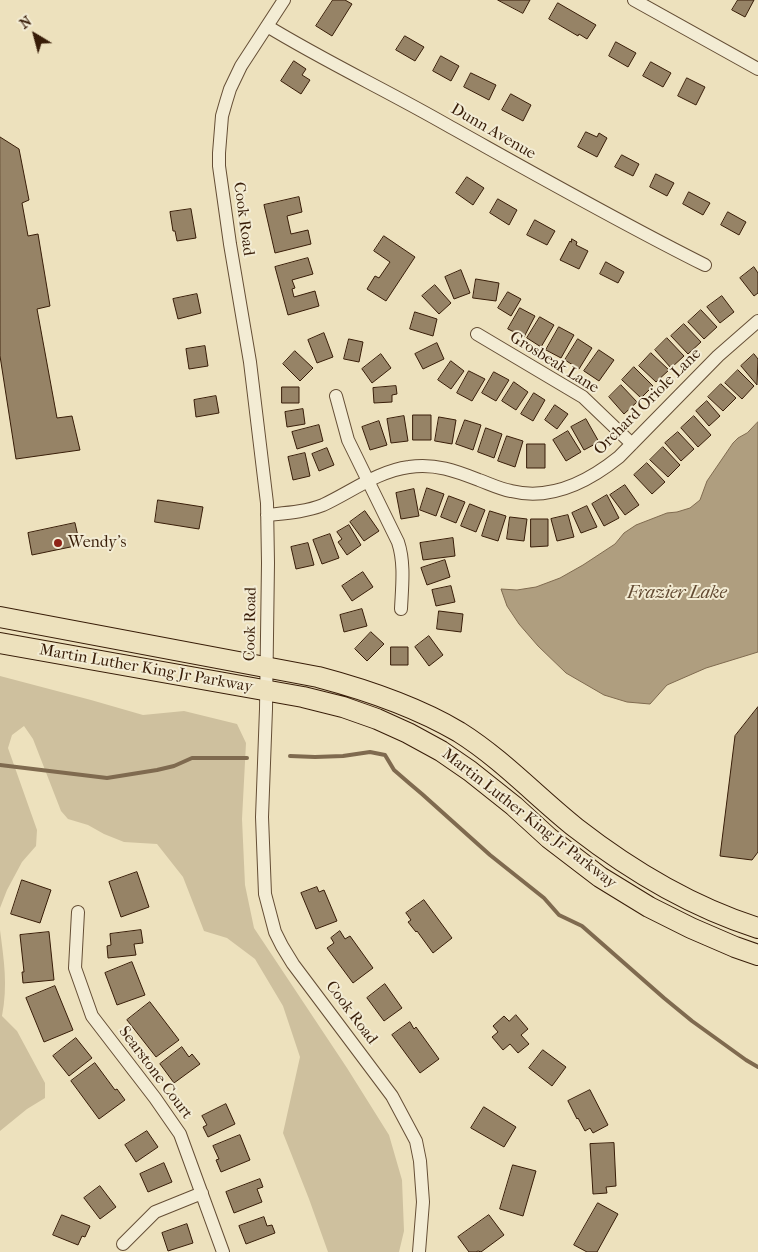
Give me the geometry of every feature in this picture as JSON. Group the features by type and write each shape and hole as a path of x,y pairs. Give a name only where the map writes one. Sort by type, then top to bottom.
{"main road":[{"name":"Martin Luther King Jr Parkway","path":"0,617 318,677 366,690 400,703 458,732 482,748 575,827 641,873 688,899 758,928"},
{"name":"Martin Luther King Jr Parkway","path":"0,643 303,697 344,707 377,719 408,732 442,751 470,770 549,838 600,877 649,907 691,928 758,955"}],"street":[{"name":"Cook Road","path":"284,0 241,66 230,89 222,116 219,153 219,166 230,244 250,362 267,515 267,668 262,817 265,894 275,932 289,958 392,1096 416,1141 420,1161 423,1202 419,1252"},
{"path":"634,0 758,69"},
{"name":"Dunn Avenue","path":"267,26 298,46 446,124 653,240 705,265"},
{"name":"Orchard Oriole Lane","path":"267,515 298,512 314,508 368,482 408,467 440,467 455,470 501,489 529,494 562,490 580,483 619,458 718,356 758,321"},
{"name":"Grosbeak Lane","path":"477,334 583,397 632,444"},
{"path":"336,396 348,440 401,551 401,609"},
{"name":"Searstone Court","path":"78,912 75,968 92,1016 180,1134 223,1252"},
{"path":"123,1244 155,1212 202,1193"}],"shaded area":[{"path":"0,676 143,715 184,711 237,724 246,743 242,819 245,885 254,928 389,1135 402,1180 404,1231 399,1252 328,1252 283,1133 300,1057 283,1006 255,959 227,938 204,931 183,877 157,844 124,842 88,825 68,819 61,811 33,739 24,726 12,735 8,748 37,830 36,846 22,862 0,908"},
{"path":"0,930 5,983 2,1016 17,1031 45,1083 45,1098 27,1109 0,1131"}],"water":[{"name":"Frazier Lake","path":"758,422 758,652 706,668 667,685 650,704 627,702 604,695 566,673 538,646 519,624 507,606 501,589 517,590 536,587 560,578 615,544 624,533 636,525 667,513 690,508 700,500 707,481 733,443"}],"building":[{"path":"333,0 345,0 352,4 332,36 316,26"},
{"path":"498,0 530,0 523,13"},
{"path":"738,0 754,0 745,17 732,10"},
{"path":"558,3 596,25 587,39 579,34 578,36 549,19"},
{"path":"405,36 424,47 415,61 396,50"},
{"path":"616,42 636,53 628,67 609,56"},
{"path":"441,56 459,66 451,81 433,71"},
{"path":"294,61 306,69 302,75 310,80 301,94 281,81"},
{"path":"651,62 671,73 663,87 643,76"},
{"path":"471,73 496,85 489,100 464,87"},
{"path":"687,78 705,87 696,105 678,96"},
{"path":"511,94 531,105 523,121 502,110"},
{"path":"586,132 597,137 599,133 607,138 597,157 578,147"},
{"path":"0,137 19,149 29,200 22,203 28,236 38,234 50,306 37,309 57,418 72,416 80,450 16,459 0,356"},
{"path":"622,155 639,164 633,176 615,167"},
{"path":"656,174 674,183 667,196 650,187"},
{"path":"467,177 484,188 473,205 456,193"},
{"path":"689,192 710,203 703,215 683,204"},
{"path":"299,197 302,212 287,216 291,234 308,230 311,244 275,253 264,205"},
{"path":"498,199 517,210 509,225 490,213"},
{"path":"191,209 196,238 177,241 175,231 173,231 170,212"},
{"path":"728,212 746,222 739,235 721,225"},
{"path":"535,220 555,231 547,245 527,235"},
{"path":"384,236 415,257 386,301 367,289 375,276 379,278 390,262 374,251"},
{"path":"572,239 577,242 576,245 588,251 579,269 560,260"},
{"path":"308,258 313,274 292,280 295,288 292,289 294,297 315,291 319,306 288,315 275,267"},
{"path":"606,262 624,272 618,283 600,274"},
{"path":"754,267 758,273 758,293 754,296 740,278"},
{"path":"461,270 470,293 454,299 445,277"},
{"path":"476,279 499,283 496,301 473,298"},
{"path":"435,285 451,303 439,314 422,296"},
{"path":"508,292 521,299 511,316 498,308"},
{"path":"197,294 201,313 178,319 173,299"},
{"path":"722,296 734,312 720,323 707,307"},
{"path":"520,308 535,316 524,337 508,329"},
{"path":"701,310 717,327 704,339 688,322"},
{"path":"415,312 437,319 433,336 410,329"},
{"path":"540,317 554,325 541,347 527,338"},
{"path":"684,324 701,342 688,354 671,336"},
{"path":"559,327 574,335 561,358 546,350"},
{"path":"324,333 333,357 317,363 308,340"},
{"path":"667,338 684,356 671,368 655,350"},
{"path":"349,339 363,342 359,362 344,359"},
{"path":"578,339 592,348 579,369 565,360"},
{"path":"437,343 444,359 423,369 415,354"},
{"path":"205,346 208,366 189,369 186,349"},
{"path":"599,350 614,360 599,381 584,371"},
{"path":"295,351 313,368 300,381 283,364"},
{"path":"651,353 669,370 656,382 639,366"},
{"path":"381,354 391,368 372,383 362,369"},
{"path":"754,354 758,359 757,385 741,366"},
{"path":"451,361 464,371 451,389 438,380"},
{"path":"634,367 653,386 641,398 622,380"},
{"path":"738,370 754,386 742,399 725,383"},
{"path":"469,371 485,379 472,401 457,393"},
{"path":"494,372 509,380 496,401 482,393"},
{"path":"514,382 528,392 516,410 502,401"},
{"path":"721,384 736,398 723,411 708,397"},
{"path":"621,385 637,402 624,414 609,397"},
{"path":"396,386 397,394 392,395 392,402 374,403 373,388"},
{"path":"282,387 299,387 299,403 282,403"},
{"path":"534,393 545,400 533,421 521,414"},
{"path":"216,396 219,413 196,417 194,400"},
{"path":"707,401 720,416 709,426 696,411"},
{"path":"555,405 568,414 557,429 545,420"},
{"path":"303,409 305,424 287,427 285,412"},
{"path":"413,415 431,415 431,440 413,440"},
{"path":"404,416 408,441 391,443 387,419"},
{"path":"694,416 711,435 698,447 681,428"},
{"path":"439,417 456,420 452,444 435,441"},
{"path":"586,419 599,442 584,450 571,427"},
{"path":"465,420 481,425 473,450 456,444"},
{"path":"379,421 387,445 370,450 362,427"},
{"path":"319,425 323,441 297,449 292,432"},
{"path":"486,428 502,434 494,458 478,452"},
{"path":"568,431 581,452 566,461 553,440"},
{"path":"678,432 694,449 681,461 665,443"},
{"path":"507,436 523,441 515,467 498,461"},
{"path":"527,444 545,444 545,468 527,468"},
{"path":"663,447 680,465 668,477 650,460"},
{"path":"327,448 334,465 319,471 312,454"},
{"path":"305,453 310,476 293,480 288,457"},
{"path":"647,463 665,482 652,494 634,475"},
{"path":"625,485 639,505 625,515 610,495"},
{"path":"427,488 444,494 436,516 420,510"},
{"path":"414,489 419,516 401,519 396,493"},
{"path":"607,495 619,518 604,526 592,504"},
{"path":"449,496 465,502 456,523 441,517"},
{"path":"158,500 203,507 199,529 155,522"},
{"path":"470,504 485,510 476,532 461,526"},
{"path":"587,506 597,527 581,533 572,513"},
{"path":"365,511 379,531 364,541 350,522"},
{"path":"490,511 506,516 498,541 482,536"},
{"path":"568,515 574,537 557,541 551,519"},
{"path":"510,517 527,519 524,541 507,539"},
{"path":"531,519 548,519 548,546 531,547"},
{"path":"75,523 80,545 32,555 28,533"},
{"path":"349,525 361,545 347,555 338,542 342,539 337,532"},
{"path":"330,534 339,558 322,564 313,540"},
{"path":"453,538 455,556 423,560 420,543"},
{"path":"308,543 314,565 296,569 291,547"},
{"path":"445,560 450,577 427,585 421,568"},
{"path":"363,572 373,587 352,601 342,586"},
{"path":"451,586 455,602 436,606 432,590"},
{"path":"362,609 367,626 344,632 340,615"},
{"path":"439,611 463,614 461,632 437,629"},
{"path":"371,632 384,644 367,661 355,649"},
{"path":"429,636 443,655 429,666 415,647"},
{"path":"391,647 408,647 408,665 391,665"},
{"path":"758,707 758,852 752,860 720,856 735,736"},
{"path":"137,872 149,907 121,917 109,882"},
{"path":"22,880 51,890 40,923 11,914"},
{"path":"317,887 319,892 324,890 337,921 316,929 301,893"},
{"path":"424,900 452,938 433,953 408,922 411,920 406,913"},
{"path":"141,930 143,943 134,944 136,955 108,958 107,946 111,945 110,934"},
{"path":"340,931 345,939 350,936 373,968 353,983 327,948 334,943 331,938"},
{"path":"49,932 54,980 23,983 22,972 24,972 20,935"},
{"path":"132,962 145,995 117,1005 105,973"},
{"path":"385,984 402,1008 384,1021 367,998"},
{"path":"55,986 73,1030 44,1042 26,998"},
{"path":"150,1002 179,1040 156,1057 127,1020"},
{"path":"516,1015 528,1029 521,1035 529,1044 518,1053 510,1044 503,1050 492,1037 498,1032 493,1026 504,1016 509,1021"},
{"path":"410,1022 414,1029 416,1027 439,1059 420,1073 392,1035"},
{"path":"76,1038 92,1058 69,1076 53,1056"},
{"path":"182,1047 189,1057 192,1054 200,1064 174,1083 160,1064"},
{"path":"543,1050 566,1067 552,1086 529,1068"},
{"path":"95,1063 125,1100 99,1119 71,1081"},
{"path":"590,1090 608,1125 593,1133 590,1128 585,1131 568,1101"},
{"path":"226,1104 235,1124 208,1137 203,1127 207,1125 202,1116"},
{"path":"484,1107 516,1127 504,1147 471,1128"},
{"path":"147,1131 158,1147 136,1162 125,1145"},
{"path":"240,1135 250,1160 221,1172 216,1160 219,1159 213,1146"},
{"path":"614,1143 616,1186 606,1187 607,1193 593,1194 590,1144"},
{"path":"164,1163 172,1182 148,1192 140,1174"},
{"path":"513,1165 536,1171 523,1216 500,1209"},
{"path":"260,1179 263,1187 257,1189 262,1202 234,1213 226,1192"},
{"path":"100,1186 116,1207 100,1219 84,1198"},
{"path":"598,1203 618,1214 597,1252 587,1252 574,1245"},
{"path":"62,1215 90,1226 85,1237 82,1236 78,1245 53,1235"},
{"path":"489,1215 504,1235 481,1252 469,1252 458,1237"},
{"path":"264,1217 267,1226 272,1225 275,1233 246,1244 239,1226"},
{"path":"187,1224 193,1243 168,1251 162,1233"}],"waterway":[{"path":"290,756 343,756 370,752 385,755 394,770 490,855 544,898 559,915 582,926 692,1021 758,1067"},
{"path":"0,765 107,778 157,770 174,766 192,758 247,758"}],"place":[{"name":"Wendy's","path":"58,543"}]}
